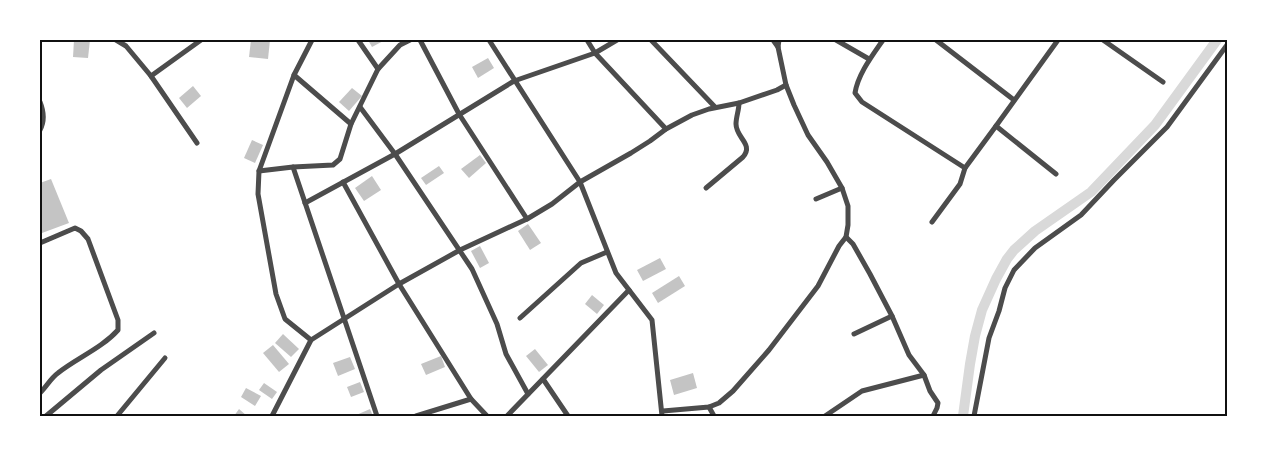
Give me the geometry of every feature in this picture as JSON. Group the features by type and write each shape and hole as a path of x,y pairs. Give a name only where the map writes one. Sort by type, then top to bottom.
{"street":[{"path":"116,40 126,46 151,76 196,144"},
{"path":"151,76 201,40"},
{"path":"311,340 285,319 276,294 258,194 259,171 294,75 312,40"},
{"path":"358,40 378,69"},
{"path":"259,171 333,165 336,163 341,156 351,124 378,69 400,45 410,40"},
{"path":"420,40 459,114 526,219"},
{"path":"489,40 580,182 616,273 652,320 662,413 709,407 719,403 733,391 769,350 818,286 839,246 846,238 848,206 842,188 808,135 786,85 778,47 780,40"},
{"path":"587,40 596,53 666,129"},
{"path":"305,203 395,154 514,81 596,53 617,40"},
{"path":"651,40 715,108"},
{"path":"772,40 778,47"},
{"path":"836,40 869,59"},
{"path":"883,40 869,59 856,85 855,93 862,102 965,168"},
{"path":"936,40 1014,100"},
{"path":"932,222 960,184 965,168 1058,40"},
{"path":"1103,40 1163,82"},
{"path":"974,416 989,338 1005,288 1014,270 1035,248 1081,215 1162,132 1227,46"},
{"path":"294,75 351,124"},
{"path":"272,416 311,340 399,284 460,250 526,219 552,204 580,182 631,153 692,114 740,103 786,85"},
{"path":"40,102 43,110 43,124 40,130"},
{"path":"706,188 747,152 748,148 736,125 740,103"},
{"path":"360,107 395,154 472,269 497,324 506,354 528,394"},
{"path":"996,126 1056,174"},
{"path":"292,167 377,416"},
{"path":"343,182 399,284 471,399 487,416"},
{"path":"816,199 842,188"},
{"path":"40,243 75,228 81,231 88,238 118,320 118,330 111,338 56,374 40,393"},
{"path":"846,238 853,244 860,255 892,316 909,355 924,375 930,391 938,403 933,416"},
{"path":"520,318 581,262 608,252"},
{"path":"507,416 629,290"},
{"path":"854,334 892,316"},
{"path":"46,416 101,370 154,333"},
{"path":"117,416 165,358"},
{"path":"825,416 862,391 924,375"},
{"path":"543,379 568,416"},
{"path":"416,416 471,399"},
{"path":"709,407 714,416"}],"building":[{"path":"74,40 90,40 88,58 73,57"},
{"path":"251,40 270,40 268,59 249,57"},
{"path":"368,40 385,40 372,47"},
{"path":"488,58 494,68 478,78 472,67"},
{"path":"193,86 201,96 187,108 179,98"},
{"path":"352,88 362,96 349,111 339,102"},
{"path":"252,140 263,145 255,163 244,158"},
{"path":"480,155 486,163 469,178 461,169"},
{"path":"439,166 444,173 426,185 421,178"},
{"path":"372,176 381,190 364,201 355,188"},
{"path":"51,179 69,223 42,233 40,228 40,183"},
{"path":"528,224 541,243 530,250 518,231"},
{"path":"480,246 489,263 480,268 471,251"},
{"path":"660,258 666,269 643,281 637,270"},
{"path":"679,276 685,286 658,303 652,293"},
{"path":"592,295 604,305 597,314 585,304"},
{"path":"283,334 299,349 291,357 275,343"},
{"path":"273,345 289,364 279,372 263,353"},
{"path":"535,349 548,365 539,372 526,356"},
{"path":"441,356 445,367 426,375 421,364"},
{"path":"350,357 355,369 338,376 333,363"},
{"path":"693,373 697,388 674,395 670,380"},
{"path":"360,382 364,392 351,397 347,387"},
{"path":"264,383 277,392 272,399 259,390"},
{"path":"246,388 261,396 255,406 241,397"},
{"path":"239,409 247,416 234,416"},
{"path":"370,409 373,416 354,416"}],"waterway":[{"path":"963,416 975,336 982,310 1007,259 1035,231 1091,192 1155,125 1217,40"}]}
